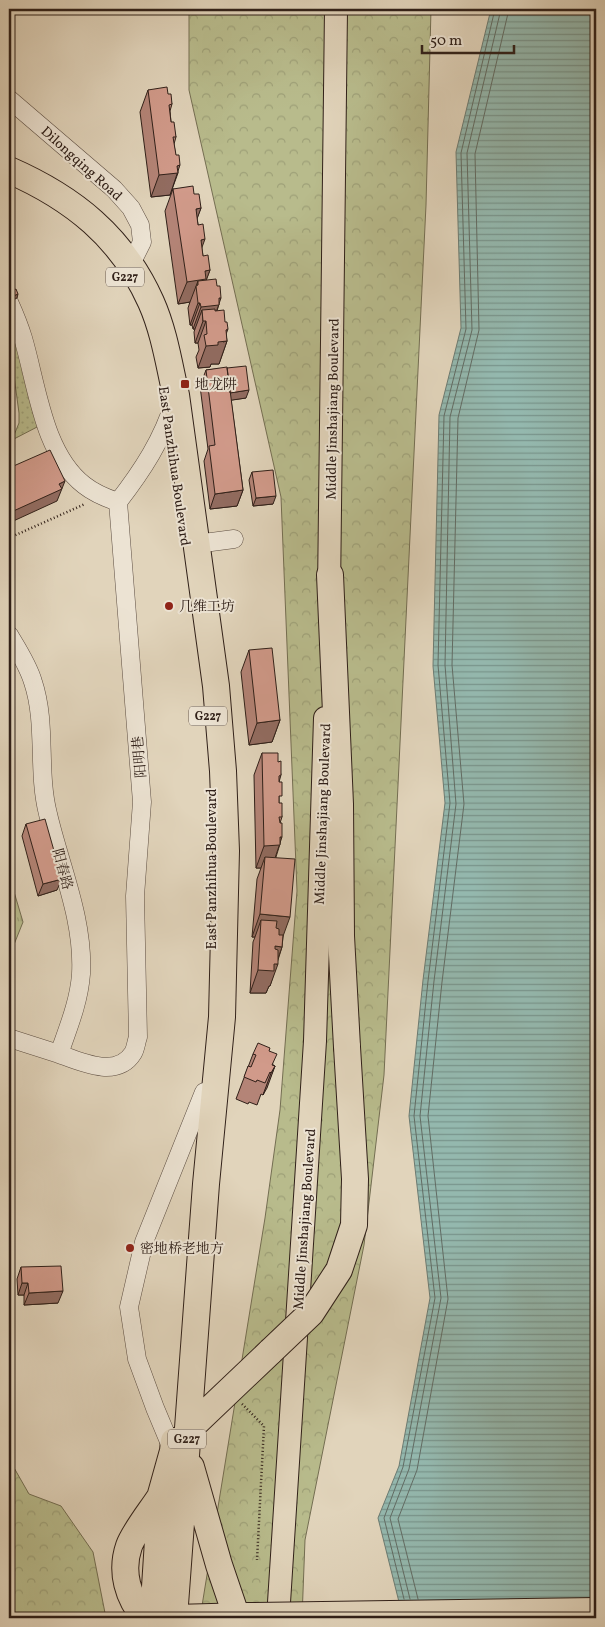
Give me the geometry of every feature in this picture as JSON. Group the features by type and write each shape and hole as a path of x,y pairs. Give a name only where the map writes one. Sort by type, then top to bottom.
{"highway":[{"name":"East Panzhihua Boulevard","path":"9,170 38,183 74,205 104,232 131,264 151,303 166,347 176,395 216,686 224,771 226,851 222,1017 201,1189"},
{"name":"East Panzhihua Boulevard","path":"9,186 32,196 67,218 98,244 125,277 145,316 159,360 169,420 208,711 212,798 210,1016 204,1092 201,1189"},
{"path":"242,1615 219,1565 183,1444 271,1351 311,1313 339,1270 354,1225 355,1180 342,936 340,804 330,658 330,575"},
{"name":"G227","path":"168,1618 183,1444 201,1189"},
{"name":"G227","path":"168,1618 161,1494 183,1444"},
{"path":"144,1618 134,1606 128,1587 125,1565 130,1545 161,1494"}],"main road":[{"name":"Middle Jinshajiang Boulevard","path":"330,575 336,9"},
{"name":"Middle Jinshajiang Boulevard","path":"278,1618 315,1041 330,658"},
{"path":"168,1618 596,1609"}],"street":[{"name":"Dilongqing Road","path":"9,99 114,189 131,208 140,225 142,242 131,264"},
{"path":"9,302 23,337 46,427 57,452 69,471 84,486 110,499 146,463 169,420 176,395"},
{"name":"阳明巷","path":"59,1054 91,1065 107,1067 123,1063 133,1052 138,1037 134,896 142,802 110,499"},
{"path":"196,544 234,539"},
{"name":"阳春路","path":"9,635 22,657 33,682 39,710 43,786 47,813 68,886 80,944 81,973 76,1006 59,1054"},
{"path":"9,1038 59,1054"},
{"path":"183,1444 155,1408 137,1359 129,1307 144,1242 204,1092"}],"path":[{"path":"9,538 110,499"},
{"path":"242,1404 264,1426 258,1560"}],"green space":[{"path":"189,9 431,9 426,205 384,1075 364,1245 305,1540 302,1618 200,1618 265,1218 280,1110 297,891 281,497 189,90"},
{"path":"9,317 39,426 12,440 19,423 19,413 9,339"},
{"path":"9,875 23,922 9,957"},
{"path":"9,1459 29,1494 61,1506 93,1552 106,1618 9,1618"}],"water":[{"path":"491,9 596,9 596,1618 403,1618 378,1518 399,1466 430,1298 409,1116 423,980 445,803 433,666 439,415 461,328 456,152"}],"building":[{"path":"167,87 168,94 171,94 172,104 169,105 171,122 174,122 176,137 173,137 180,165 177,166 178,173 159,175 148,90"},
{"path":"193,186 194,194 199,194 201,208 196,209 198,225 203,224 205,239 201,240 203,256 208,255 210,270 205,271 206,279 187,282 173,189"},
{"path":"216,279 217,286 220,286 221,298 219,298 219,305 201,307 200,303 198,303 196,286 198,281"},
{"path":"16,289 18,294 9,298 9,292"},
{"path":"215,309 215,311 224,310 228,329 226,330 227,341 218,342 218,345 206,346 204,335 207,334 206,321 203,321 202,310"},
{"path":"246,366 249,390 230,393 227,368"},
{"path":"227,367 243,490 215,494 209,446 215,445 206,370"},
{"path":"50,450 65,481 59,484 62,489 9,513 9,468"},
{"path":"273,470 276,496 256,498 252,472"},
{"path":"272,648 280,720 257,723 249,650"},
{"path":"262,753 278,753 278,762 281,761 279,782 282,782 282,796 279,796 279,803 282,803 282,817 279,817 280,823 282,823 282,837 280,837 280,845 264,846"},
{"path":"45,819 62,879 43,884 26,824"},
{"path":"265,857 295,859 290,917 260,914"},
{"path":"261,920 277,921 276,928 279,929 279,935 283,935 282,947 275,946 275,949 278,950 278,964 274,964 274,971 258,970"},
{"path":"258,1043 270,1048 269,1051 277,1054 272,1065 275,1066 265,1083 257,1080 256,1082 244,1077 248,1066 251,1067 256,1055 253,1054"},
{"path":"61,1266 63,1291 29,1293 28,1283 22,1283 21,1267"}],"place":[{"name":"地龙阱","path":"185,384"},
{"name":"几维工坊","path":"169,606"},
{"name":"密地桥老地方","path":"130,1248"}]}
